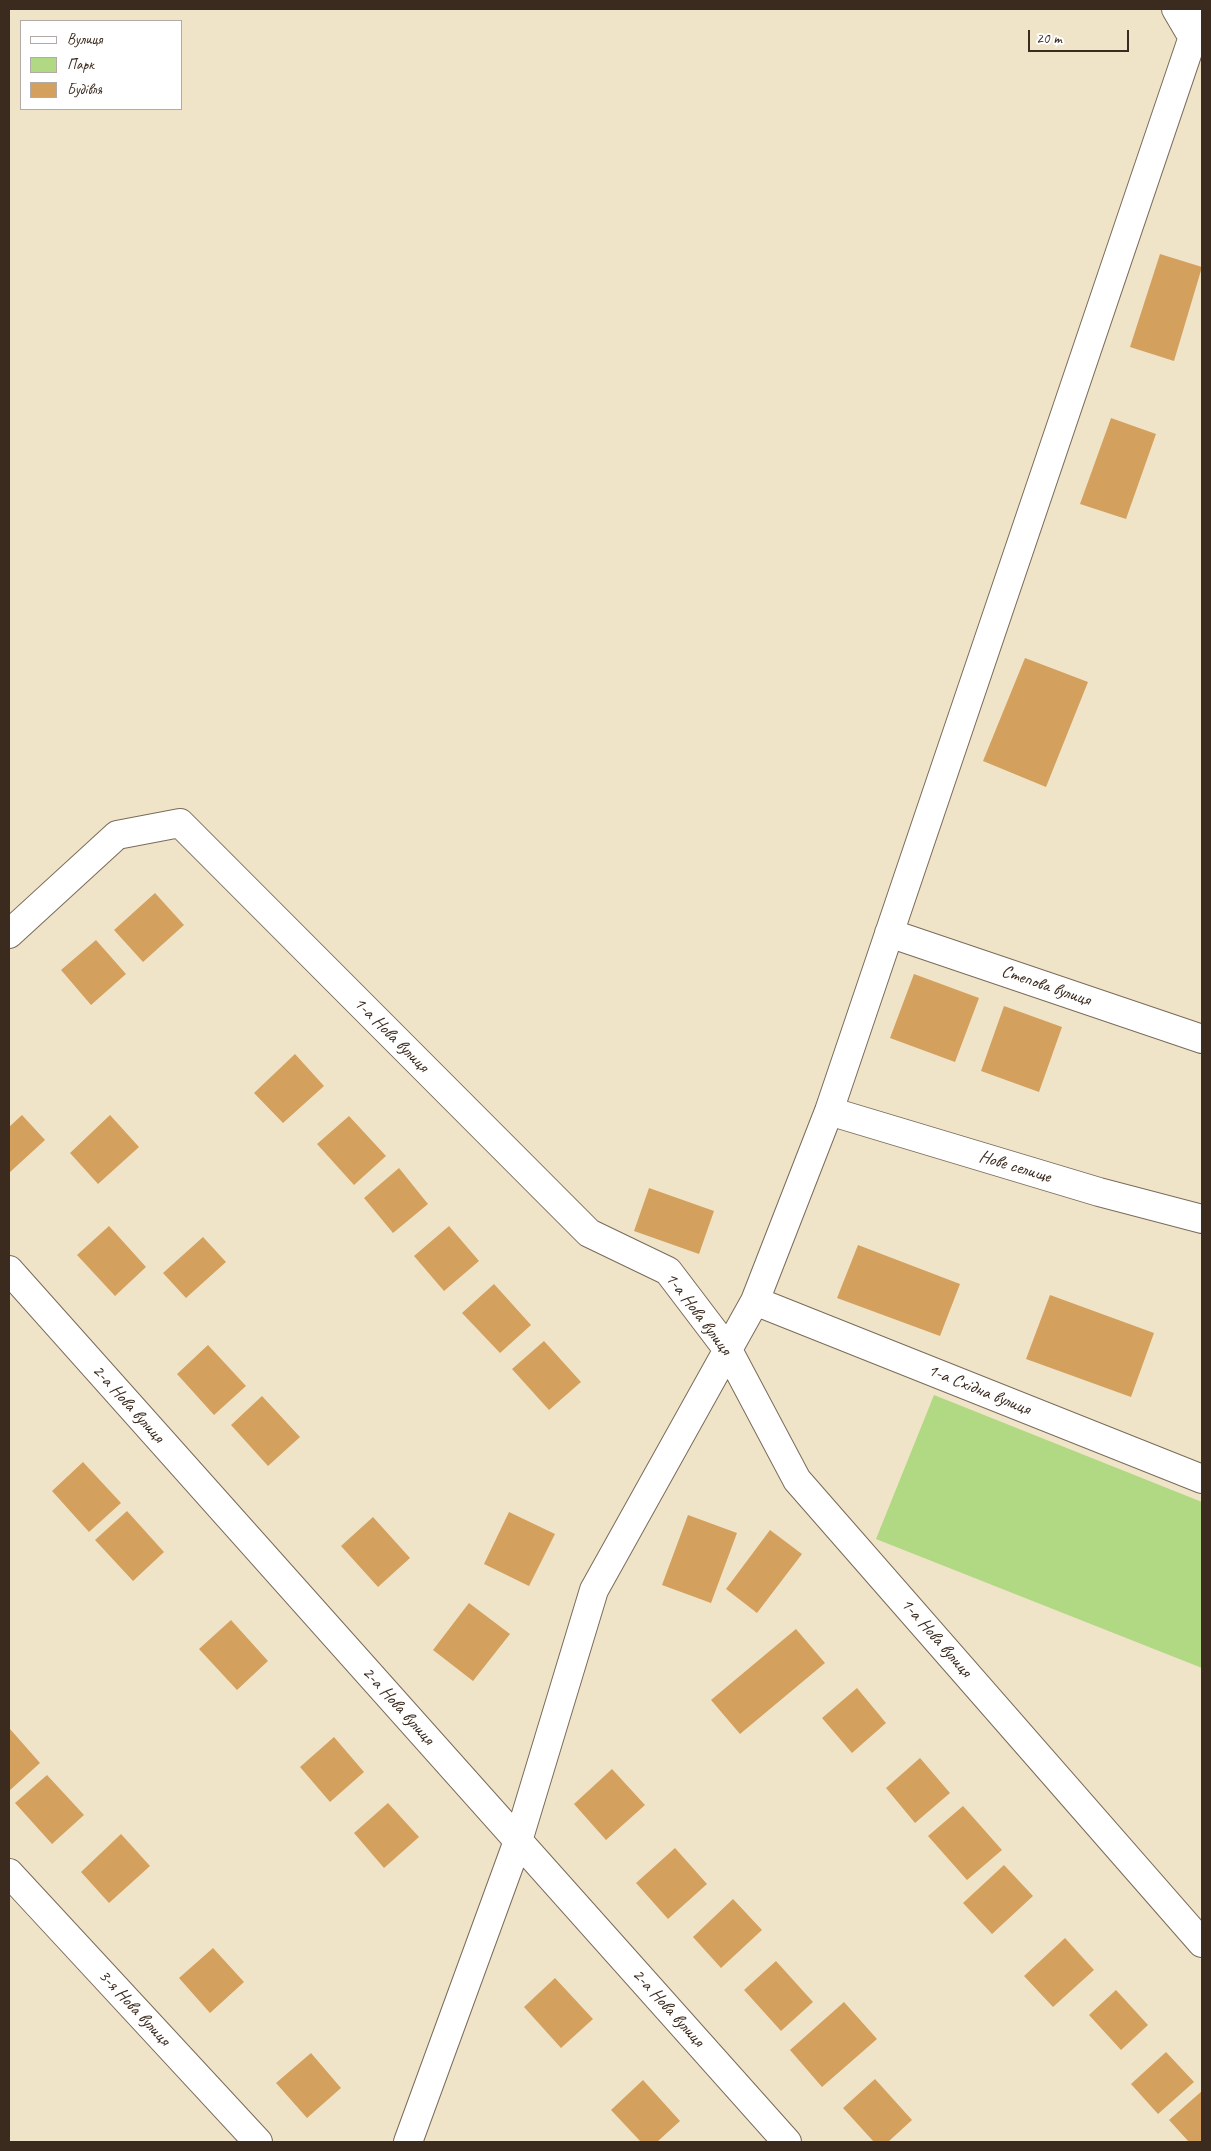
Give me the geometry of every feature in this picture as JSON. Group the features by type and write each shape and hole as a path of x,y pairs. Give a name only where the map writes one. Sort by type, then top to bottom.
{"street":[{"path":"1176,9 1193,38"},
{"path":"408,2142 518,1841 594,1590 755,1301 829,1112 1202,10"},
{"name":"1-а Нова вулиця","path":"9,934 117,835 180,823 589,1233 668,1271 728,1350 797,1480 1202,1943"},
{"name":"Степова вулиця","path":"889,933 1202,1039"},
{"name":"Нове селище","path":"829,1112 1099,1192 1202,1219"},
{"name":"2-а Нова вулиця","path":"9,1270 787,2142"},
{"name":"1-а Східна вулиця","path":"755,1301 1202,1478"},
{"name":"3-я Нова вулиця","path":"9,1873 258,2142"}],"green space":[{"path":"934,1395 1202,1502 1202,1668 876,1539"}],"building":[{"path":"1160,254 1202,267 1174,361 1130,347"},
{"path":"1111,418 1156,434 1126,519 1080,504"},
{"path":"1025,658 1088,682 1046,787 983,761"},
{"path":"155,893 184,925 143,962 114,930"},
{"path":"96,940 126,974 91,1005 61,970"},
{"path":"914,974 979,998 955,1062 890,1038"},
{"path":"1004,1006 1062,1027 1039,1092 981,1071"},
{"path":"295,1054 324,1086 283,1123 254,1093"},
{"path":"22,1115 45,1140 9,1173 9,1127"},
{"path":"110,1115 139,1147 98,1184 70,1153"},
{"path":"349,1116 386,1156 354,1185 317,1144"},
{"path":"399,1168 428,1204 393,1233 364,1198"},
{"path":"649,1188 714,1211 699,1254 634,1231"},
{"path":"109,1226 146,1267 115,1296 77,1255"},
{"path":"449,1226 479,1261 444,1291 414,1256"},
{"path":"203,1237 226,1262 186,1298 163,1273"},
{"path":"858,1245 960,1284 940,1336 837,1298"},
{"path":"494,1284 531,1325 500,1353 462,1313"},
{"path":"1050,1295 1154,1333 1131,1397 1026,1359"},
{"path":"544,1341 581,1382 549,1410 512,1369"},
{"path":"208,1345 246,1386 214,1415 177,1374"},
{"path":"262,1396 300,1437 268,1466 231,1425"},
{"path":"83,1462 121,1503 89,1532 52,1491"},
{"path":"127,1511 164,1552 133,1581 95,1540"},
{"path":"509,1512 555,1534 529,1586 484,1564"},
{"path":"688,1515 737,1533 711,1603 662,1585"},
{"path":"373,1517 410,1558 378,1587 341,1546"},
{"path":"770,1530 802,1554 757,1613 726,1589"},
{"path":"469,1603 510,1634 473,1681 433,1650"},
{"path":"231,1620 268,1661 237,1690 199,1649"},
{"path":"796,1629 825,1663 740,1734 711,1700"},
{"path":"857,1688 886,1723 852,1753 822,1718"},
{"path":"9,1730 40,1763 9,1791"},
{"path":"334,1737 364,1772 330,1802 300,1767"},
{"path":"920,1758 950,1793 915,1823 886,1788"},
{"path":"612,1769 645,1805 606,1840 574,1804"},
{"path":"47,1775 84,1815 52,1844 15,1803"},
{"path":"388,1803 419,1837 384,1868 354,1833"},
{"path":"963,1806 1002,1850 967,1880 928,1836"},
{"path":"121,1834 150,1866 109,1903 81,1872"},
{"path":"675,1848 707,1884 668,1919 636,1883"},
{"path":"1004,1865 1033,1896 992,1934 963,1903"},
{"path":"733,1899 762,1930 721,1968 693,1937"},
{"path":"1065,1938 1094,1970 1053,2007 1024,1976"},
{"path":"213,1948 244,1982 210,2013 179,1978"},
{"path":"776,1961 813,2002 781,2031 744,1990"},
{"path":"555,1978 593,2019 561,2048 524,2007"},
{"path":"1116,1990 1148,2025 1121,2050 1089,2015"},
{"path":"844,2002 877,2039 822,2087 790,2050"},
{"path":"1166,2052 1194,2082 1158,2114 1131,2084"},
{"path":"311,2053 341,2088 307,2118 276,2083"},
{"path":"875,2079 912,2120 888,2142 874,2142 843,2108"},
{"path":"643,2080 680,2121 657,2142 641,2142 611,2110"},
{"path":"1202,2091 1202,2142 1189,2142 1169,2120"}]}
